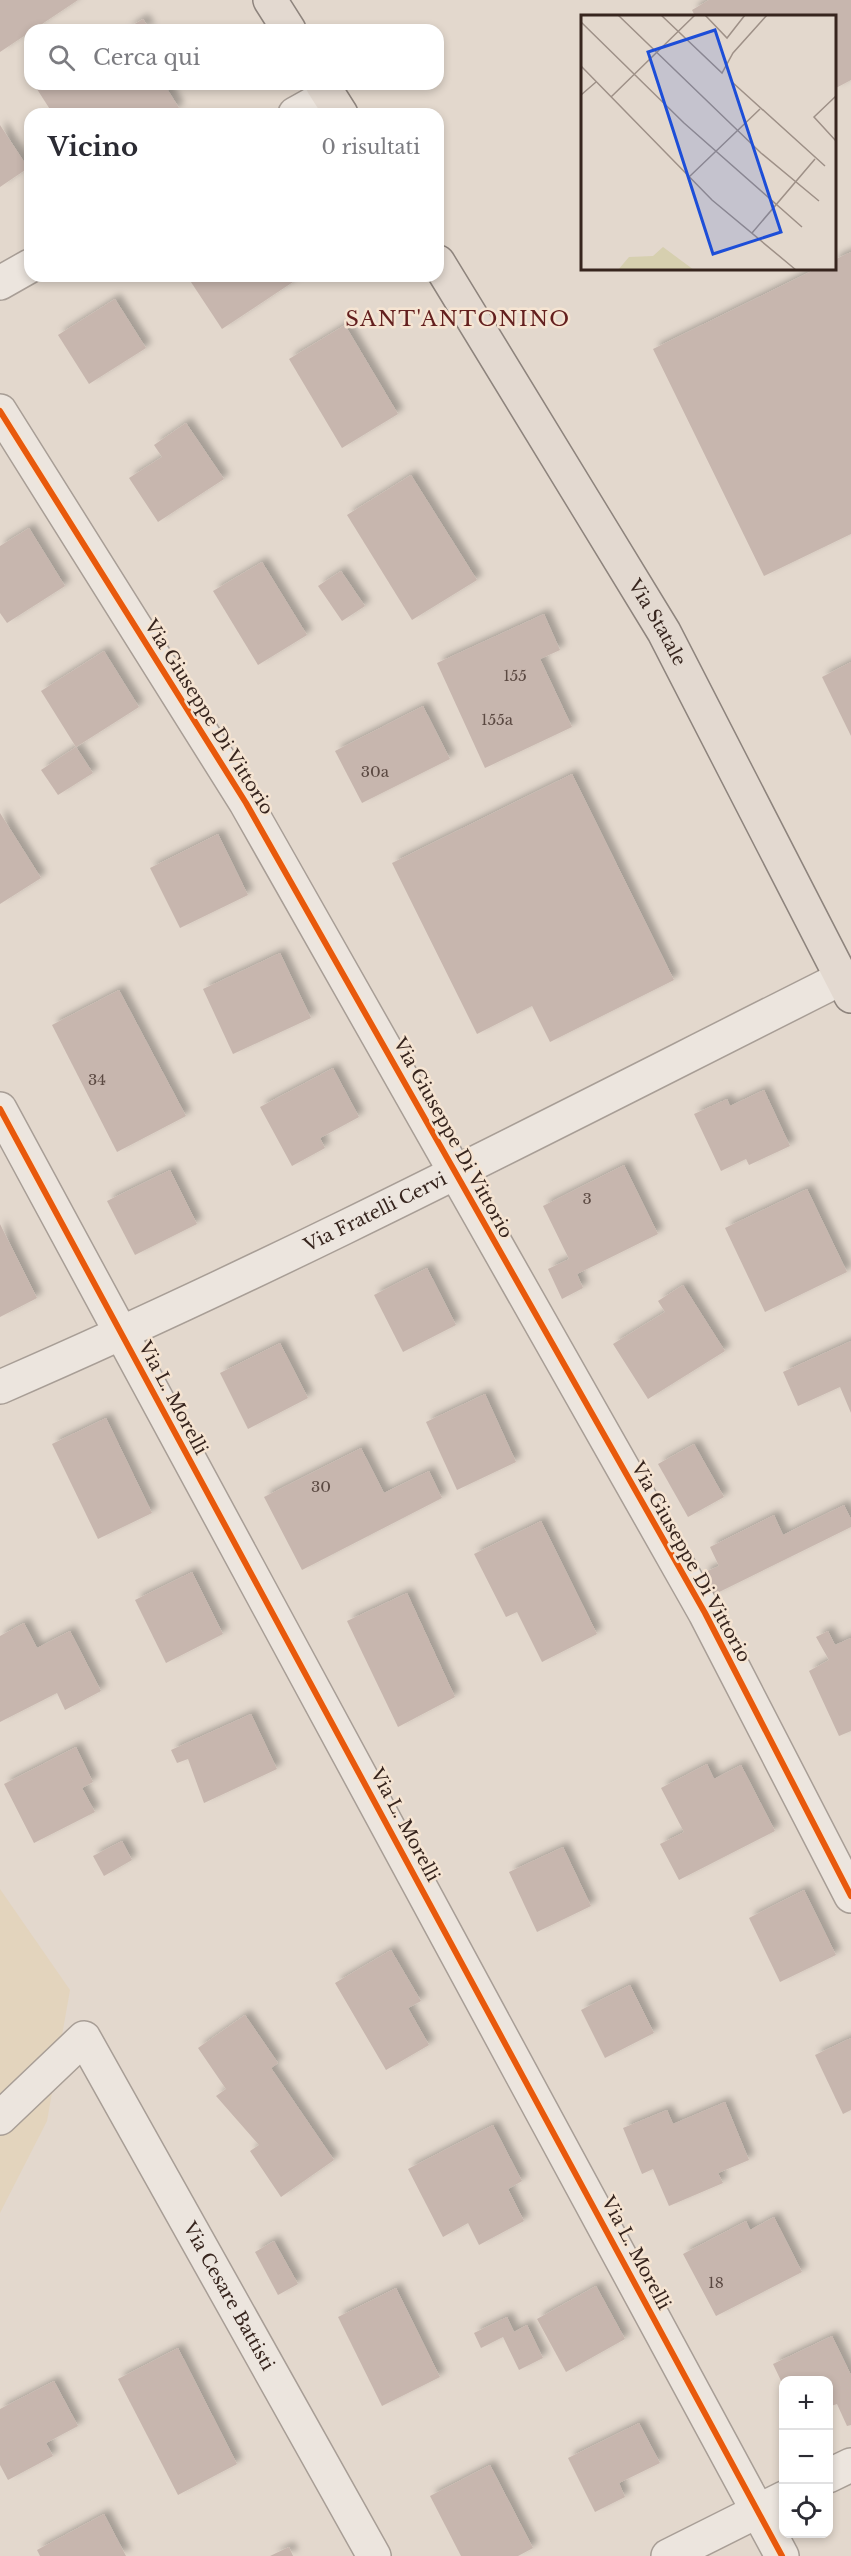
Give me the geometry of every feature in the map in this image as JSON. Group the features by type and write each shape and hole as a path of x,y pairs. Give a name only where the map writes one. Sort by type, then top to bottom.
{"main road":[{"path":"270,0 285,24"},
{"name":"Via Statale","path":"444,272 664,632 846,987"}],"street":[{"path":"308,108 331,98"},
{"path":"0,283 24,269"},
{"name":"Via Giuseppe Di Vittorio","path":"0,411 246,803 705,1613 851,1896"},
{"name":"Via Fratelli Cervi","path":"0,1387 122,1334 846,987"},
{"name":"Via L. Morelli","path":"0,1109 122,1334 771,2505 782,2556"},
{"name":"Via Cesare Battisti","path":"0,2118 84,2038 374,2556"},
{"path":"833,2474 851,2465"},
{"path":"668,2556 771,2505"}],"shaded area":[{"path":"0,1889 70,1990 47,2121 0,2213"}],"building":[{"path":"0,0 78,0 42,24 24,24 24,36 0,52"},
{"path":"709,0 851,0 851,80 836,88 836,15 694,15 692,10"},
{"path":"143,19 146,24 135,24"},
{"path":"38,90 168,90 179,108 49,108"},
{"path":"0,125 24,162 24,171 0,187"},
{"path":"851,252 851,534 764,576 653,349 814,270 836,270 836,259"},
{"path":"191,282 293,282 222,329"},
{"path":"115,299 146,348 89,384 58,335"},
{"path":"345,325 398,414 342,448 289,359"},
{"path":"186,423 224,479 158,522 129,478 162,457 154,445"},
{"path":"411,475 477,580 412,620 347,515"},
{"path":"29,528 65,586 7,623 0,613 0,546"},
{"path":"262,562 307,635 258,665 213,591"},
{"path":"341,571 365,606 342,621 318,586"},
{"path":"544,614 560,650 540,659 572,727 485,768 437,663"},
{"path":"104,651 139,707 76,747 41,691"},
{"path":"851,662 851,736 822,677"},
{"path":"423,706 450,759 362,803 335,751"},
{"path":"76,747 93,773 58,795 41,770"},
{"path":"572,774 674,980 550,1042 532,1006 477,1034 392,863"},
{"path":"0,813 41,878 0,904"},
{"path":"218,834 248,895 180,928 150,868"},
{"path":"280,953 311,1018 233,1054 203,989"},
{"path":"119,990 186,1116 117,1152 52,1025"},
{"path":"333,1068 359,1117 320,1138 325,1148 292,1166 260,1107"},
{"path":"764,1090 790,1146 749,1165 746,1159 721,1171 694,1114 727,1099 730,1106"},
{"path":"624,1165 658,1234 577,1274 583,1288 562,1299 548,1269 569,1259 543,1206"},
{"path":"170,1170 197,1224 135,1255 107,1201"},
{"path":"807,1189 847,1272 765,1312 725,1228"},
{"path":"0,1224 37,1298 0,1317"},
{"path":"427,1268 456,1325 403,1352 374,1295"},
{"path":"683,1285 725,1351 648,1399 613,1344 665,1312 658,1301"},
{"path":"851,1341 851,1413 840,1387 798,1406 783,1372"},
{"path":"280,1343 308,1398 248,1429 220,1373"},
{"path":"485,1394 516,1462 457,1490 426,1422"},
{"path":"106,1418 152,1513 98,1539 52,1444"},
{"path":"694,1444 724,1497 688,1517 658,1464"},
{"path":"361,1448 384,1493 429,1471 442,1498 302,1570 264,1497"},
{"path":"844,1505 851,1519 851,1527 713,1595 703,1573 719,1566 710,1547 774,1515 783,1535"},
{"path":"541,1521 597,1634 542,1662 517,1612 506,1617 474,1554"},
{"path":"192,1572 223,1634 166,1663 135,1600"},
{"path":"407,1593 455,1697 398,1727 347,1621"},
{"path":"24,1623 37,1648 70,1631 101,1691 65,1710 57,1693 0,1722 0,1636"},
{"path":"828,1631 835,1645 851,1638 851,1731 839,1736 809,1671 829,1660 816,1637"},
{"path":"251,1714 277,1769 204,1803 188,1759 177,1763 171,1750"},
{"path":"76,1747 93,1782 82,1788 95,1812 34,1843 4,1784"},
{"path":"707,1764 714,1779 741,1765 775,1831 679,1880 660,1844 684,1832 661,1788"},
{"path":"122,1841 132,1860 104,1876 93,1856"},
{"path":"563,1847 591,1906 537,1932 509,1872"},
{"path":"804,1890 836,1955 780,1982 749,1918"},
{"path":"391,1950 421,2001 408,2008 429,2045 386,2070 335,1983"},
{"path":"630,1985 654,2033 605,2058 581,2010"},
{"path":"245,2015 278,2063 271,2068 334,2160 281,2197 250,2151 259,2145 216,2096 226,2089 198,2048"},
{"path":"851,2038 851,2110 843,2114 815,2055"},
{"path":"725,2102 749,2160 718,2173 723,2183 669,2206 653,2169 642,2174 623,2128 667,2110 673,2124"},
{"path":"493,2125 522,2181 508,2189 524,2221 479,2245 468,2223 443,2237 408,2169"},
{"path":"774,2217 802,2272 716,2316 683,2254 746,2221 750,2230"},
{"path":"274,2241 298,2284 278,2295 255,2252"},
{"path":"596,2286 625,2339 566,2372 537,2319"},
{"path":"396,2288 440,2377 382,2406 338,2317"},
{"path":"507,2317 514,2332 527,2325 543,2358 519,2370 503,2337 481,2348 474,2333"},
{"path":"832,2336 851,2375 851,2425 847,2426 837,2404 833,2405 833,2376 779,2377 773,2364"},
{"path":"178,2348 237,2464 178,2495 118,2379"},
{"path":"54,2381 78,2426 46,2443 53,2456 8,2480 0,2465 0,2409"},
{"path":"639,2423 660,2463 619,2483 625,2497 595,2512 568,2458"},
{"path":"490,2465 533,2548 518,2556 461,2556 430,2496"},
{"path":"104,2514 126,2556 40,2556 37,2550"},
{"path":"289,2547 293,2556 270,2556"}],"cycle path":[{"path":"0,411 246,803 705,1613 851,1896"},
{"path":"0,1109 782,2556"}],"district":[{"name":"SANT'ANTONINO","path":"458,319"}]}
